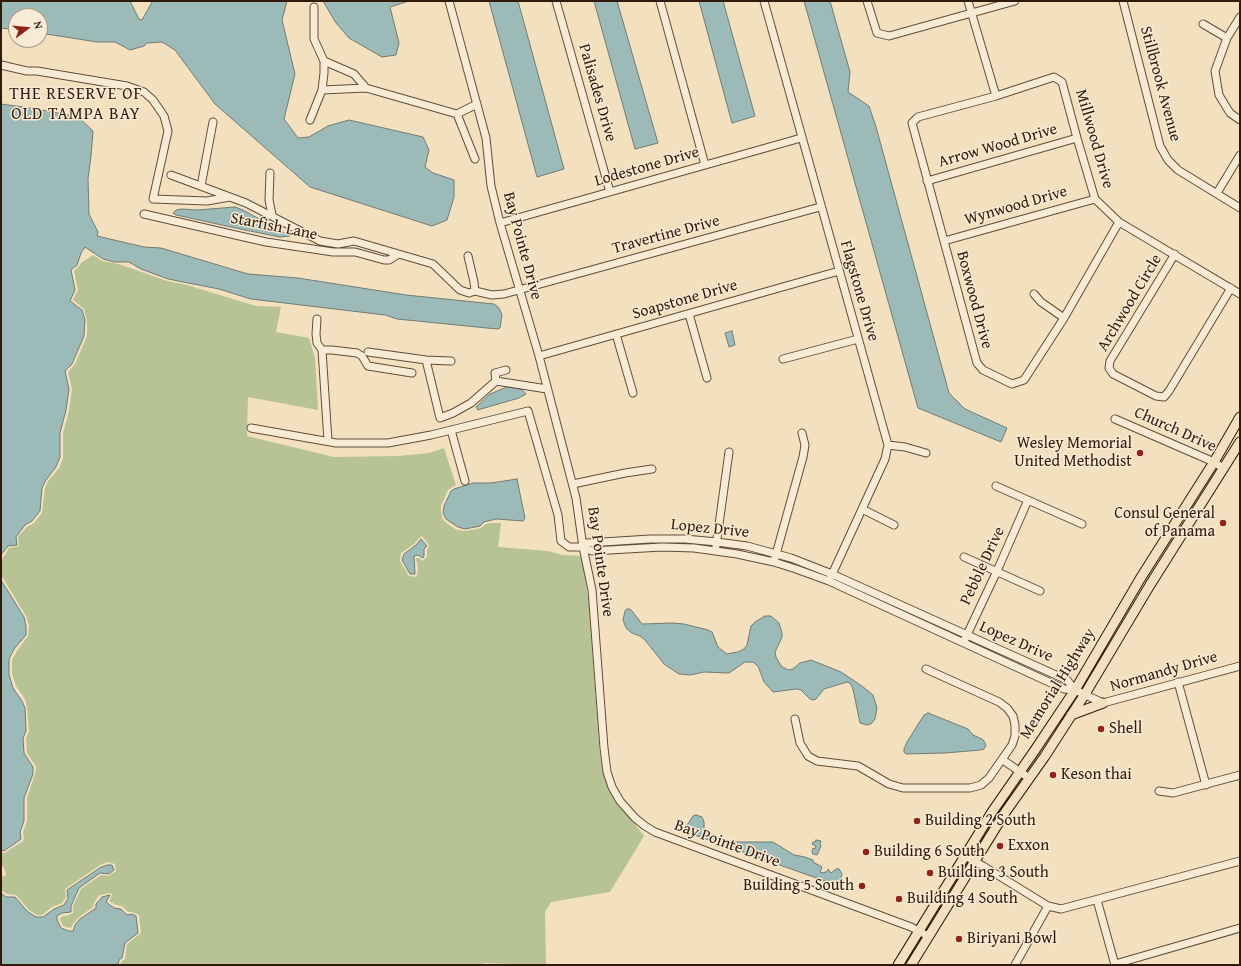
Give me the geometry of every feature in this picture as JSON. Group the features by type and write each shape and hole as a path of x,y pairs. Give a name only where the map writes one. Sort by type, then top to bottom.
{"main road":[{"name":"Memorial Highway","path":"898,965 992,812 1074,690 1140,579 1214,462 1240,417"},
{"name":"Memorial Highway","path":"911,965 1004,814 1085,694 1152,582 1240,442"},
{"path":"1071,715 1103,703"}],"street":[{"name":"Bay Pointe Drive","path":"449,1 486,138 491,186 500,223 539,356 579,512 583,547 592,590 605,764 612,787 625,807 640,822 665,836 919,930 928,936"},
{"name":"Palisades Drive","path":"556,1 610,192"},
{"path":"660,1 705,165"},
{"name":"Flagstone Drive","path":"764,1 820,207 888,445"},
{"path":"867,1 877,32 889,36 1015,1"},
{"path":"968,1 996,96"},
{"name":"Stillbrook Avenue","path":"1123,1 1160,146 1168,160 1178,170 1240,208"},
{"path":"310,120 322,90 324,61 314,39 314,6"},
{"path":"1240,17 1228,38 1216,72 1219,95 1230,113 1240,120"},
{"path":"1203,24 1228,38"},
{"path":"324,61 354,74 366,88"},
{"path":"1,65 27,71 37,71 127,86 144,92 153,100 164,116 168,131 153,199 207,201 232,197"},
{"name":"Millwood Drive","path":"996,96 1054,77 1062,82 1077,138 1096,199 1119,222 1240,294"},
{"path":"322,90 366,88 457,114 477,104"},
{"name":"Boxwood Drive","path":"996,96 918,117 912,123 977,363 983,370 1012,384 1024,380 1064,318 1119,222"},
{"path":"457,114 475,160"},
{"path":"201,186 213,122"},
{"name":"Lodestone Drive","path":"500,223 801,138"},
{"name":"Arrow Wood Drive","path":"927,181 1077,138"},
{"path":"1217,193 1240,155"},
{"path":"270,173 269,200 272,215"},
{"name":"Travertine Drive","path":"171,175 232,197 272,215 320,241 338,244 354,241 397,255 433,264 460,290 469,293 475,292 492,295 504,294 519,290 820,207"},
{"name":"Wynwood Drive","path":"944,241 1096,199"},
{"name":"Starfish Lane","path":"144,214 266,242 333,252 355,252 384,260 389,260 397,255"},
{"name":"Archwood Circle","path":"1175,254 1110,361 1109,368 1113,374 1156,396 1164,397 1231,288"},
{"path":"468,256 475,292"},
{"name":"Soapstone Drive","path":"539,356 839,271"},
{"path":"1034,294 1041,302 1064,318"},
{"path":"688,314 707,378"},
{"path":"317,319 316,334 317,343 322,350 328,441"},
{"path":"616,334 633,393"},
{"path":"783,359 858,339"},
{"path":"322,350 357,352 362,356 368,366 412,373"},
{"path":"368,352 426,360 451,361"},
{"path":"426,360 440,418 471,403 496,381"},
{"path":"496,381 495,373 506,370"},
{"path":"496,381 547,389"},
{"path":"251,428 336,443 388,443 451,430 528,411 558,515 561,541 569,548 583,547"},
{"name":"Church Drive","path":"1115,419 1203,457 1223,468"},
{"path":"451,430 464,481"},
{"path":"774,562 805,451 802,433"},
{"path":"828,581 886,456 888,445 905,447 926,453"},
{"path":"716,550 729,452"},
{"path":"573,484 652,469"},
{"path":"996,486 1082,524"},
{"name":"Pebble Drive","path":"963,643 1028,500"},
{"path":"862,509 894,524"},
{"name":"Lopez Drive","path":"650,538 685,539 747,546 799,560 1066,680 1074,690 1064,688 828,581 774,562 716,550 662,547 592,551 583,547 587,543 650,538"},
{"path":"964,556 1040,591"},
{"name":"Normandy Drive","path":"1074,690 1103,703 1178,682 1240,667"},
{"path":"795,719 800,743 811,758 824,762 858,766 889,784 898,787 975,787 981,785 987,781 1012,745 1015,736 1013,716 1007,708 999,702 926,669"},
{"path":"1178,682 1206,785"},
{"path":"1003,760 1029,778"},
{"path":"1159,791 1173,794 1240,775"},
{"path":"965,856 1048,906 1055,908 1063,908 1097,900 1240,861"},
{"path":"1097,900 1115,965 1240,928"},
{"path":"1015,965 1048,906"}],"green space":[{"path":"93,255 102,261 119,264 167,281 187,285 256,306 281,307 276,332 309,338 315,358 318,410 248,397 247,436 334,457 399,456 429,453 444,448 456,485 448,490 441,506 443,520 449,525 457,530 466,531 481,528 486,524 501,523 498,547 548,551 562,555 582,556 589,604 600,756 606,781 613,795 644,836 610,892 551,902 545,912 546,965 484,963 483,965 120,965 125,959 127,944 141,933 139,915 128,912 122,906 116,905 109,901 112,895 111,893 99,895 93,907 78,918 71,928 63,926 60,919 63,916 73,913 73,906 81,889 101,875 109,876 116,871 115,864 108,862 100,865 65,889 66,897 62,903 52,907 42,915 37,915 29,910 16,895 7,894 1,890 1,877 5,876 6,873 1,865 1,853 5,853 24,840 23,832 27,821 27,798 36,767 27,753 26,739 29,731 25,699 16,686 12,674 12,660 28,636 29,625 26,616 1,575 1,561 9,548 19,546 18,537 27,527 34,523 42,513 45,488 48,481 59,468 63,458 63,433 69,411 72,389 68,372 75,364 87,336 87,321 84,309 73,300 78,290 74,271 81,263","holes":["422,536 429,545 427,556 423,561 416,558 418,568 416,577 409,576 400,561 401,553"]}],"water":[{"path":"1,1 130,1 139,19 142,20 152,2 155,1 287,1 282,20 295,74 284,119 298,138 309,137 328,126 349,120 423,137 429,150 425,167 433,173 454,180 454,197 447,220 432,226 310,187 215,104 175,50 162,42 147,43 144,46 130,50 115,42 97,42 48,34 48,8 8,8 8,29 1,28"},
{"path":"323,1 409,1 390,7 399,43 396,55 382,57 349,38 336,23"},
{"path":"489,1 518,1 564,169 537,177"},
{"path":"594,1 617,1 658,143 635,149"},
{"path":"699,1 723,1 755,116 732,123"},
{"path":"804,1 830,1 850,72 848,92 869,106 949,393 965,409 1007,428 1001,442 918,408"},
{"path":"1,104 78,117 93,131 88,179 89,214 98,232 97,236 144,247 161,248 248,274 298,278 406,295 494,304 499,308 502,315 500,328 497,329 397,319 385,315 251,299 219,289 168,279 141,269 129,262 114,262 103,259 85,247 81,253 77,265 71,270 75,290 70,301 82,310 85,320 84,336 72,364 65,371 69,389 66,410 60,433 60,457 56,467 42,488 40,511 32,521 25,525 16,537 17,545 8,546 1,555"},
{"path":"235,207 290,236 280,237 176,215 173,213 176,210 182,209 197,210"},
{"path":"732,331 735,345 729,347 725,333"},
{"path":"507,387 521,389 526,394 519,398 478,410 476,407 490,394"},
{"path":"517,479 525,518 523,521 496,519 484,522 480,526 465,529 458,527 446,519 443,513 444,506 451,491 454,489 473,483 491,483"},
{"path":"421,539 427,546 424,549 424,556 423,558 418,555 414,556 415,574 410,574 402,560 404,554"},
{"path":"1,580 24,617 26,626 26,635 14,649 9,659 9,675 13,688 25,708 26,731 23,738 24,753 33,767 33,774 24,798 24,821 20,832 21,839 4,851 1,850"},
{"path":"627,609 632,611 642,624 684,624 708,630 712,632 718,647 727,654 744,649 747,645 751,626 765,616 771,616 779,623 782,633 782,637 775,652 781,666 788,670 793,669 800,663 811,660 841,672 873,695 877,708 875,719 871,724 867,725 860,723 853,689 850,683 847,682 824,689 816,699 813,700 801,690 796,689 773,692 764,682 758,666 753,662 745,662 729,673 704,672 690,675 679,674 664,664 645,640 626,628 623,620"},
{"path":"928,713 968,729 973,735 984,741 986,745 984,749 945,753 906,754 904,749 907,742 924,715"},
{"path":"696,815 702,817 704,822 704,831 734,842 773,842 794,855 813,860 813,862 822,867 820,872 823,873 828,871 828,869 831,873 836,869 839,869 842,874 841,879 838,883 828,882 683,831 693,816"},
{"path":"816,840 821,841 821,846 817,855 813,854 812,852 813,848 815,849 816,846 812,844"},
{"path":"112,865 114,870 109,874 100,873 79,888 71,906 71,912 62,913 57,916 57,920 61,928 73,931 75,925 80,919 96,908 96,904 102,897 110,895 106,902 114,908 121,909 127,915 132,914 136,916 138,933 125,943 122,958 119,960 118,965 1,965 1,893 6,897 15,897 27,911 36,917 43,917 54,909 64,905 68,898 67,890 101,867"}],"place":[{"name":"Wesley Memorial United Methodist","path":"1140,453"},
{"name":"Consul General of Panama","path":"1223,523"},
{"name":"Shell","path":"1101,729"},
{"name":"Keson thai","path":"1053,775"},
{"name":"Building 2 South","path":"917,821"},
{"name":"Exxon","path":"1000,846"},
{"name":"Building 6 South","path":"866,852"},
{"name":"Building 3 South","path":"930,873"},
{"name":"Building 5 South","path":"862,886"},
{"name":"Building 4 South","path":"899,899"},
{"name":"Biriyani Bowl","path":"959,939"}],"district":[{"name":"THE RESERVE OF OLD TAMPA BAY","path":"76,105"}]}
